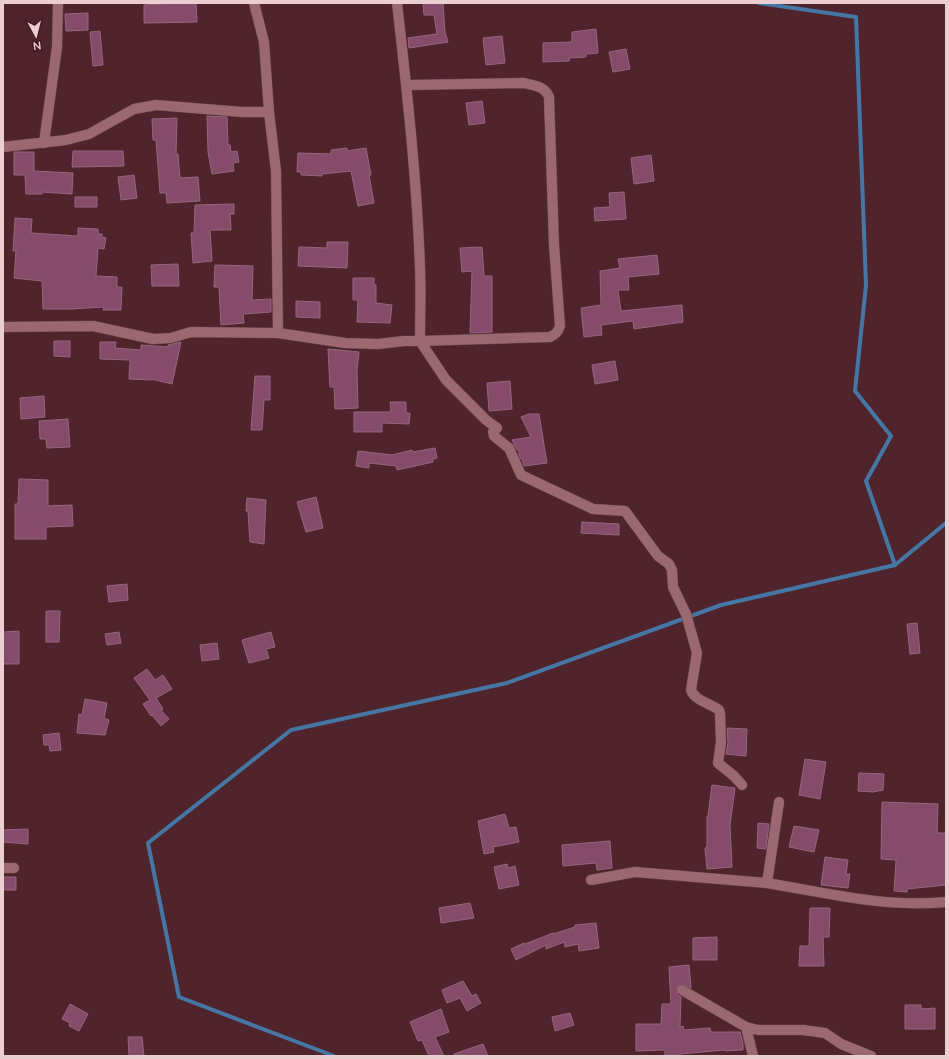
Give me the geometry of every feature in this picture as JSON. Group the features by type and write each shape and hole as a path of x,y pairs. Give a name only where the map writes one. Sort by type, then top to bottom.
{"street":[{"path":"44,143 57,47 58,3"},
{"path":"254,3 264,42 269,112 276,170 278,333"},
{"path":"397,3 410,122 420,269 420,341 446,380 486,420 497,428 493,432 494,436 509,448 521,475 593,509 625,511 658,556 669,564 672,570 673,587 687,618 697,653 691,690 693,695 698,699 718,710 720,713 721,742 718,763 734,776 742,785"},
{"path":"3,327 93,326 153,339 171,338 191,332 278,333 345,343 378,344 404,341 550,337 558,332 560,326 554,245 549,96 547,92 541,87 523,83 406,85"},
{"path":"3,147 66,140 89,134 134,109 156,105 242,112 269,112"},
{"path":"767,883 779,802"},
{"path":"3,868 14,868"},
{"path":"591,880 635,872 767,883 871,901 923,904 946,902"},
{"path":"682,990 746,1027 758,1030 803,1030 825,1033 841,1044 871,1056"},
{"path":"746,1027 753,1056"}],"building":[{"path":"196,3 197,22 144,23 144,5"},
{"path":"423,3 443,3 445,32 448,42 409,48 408,38 437,34 434,15 424,15"},
{"path":"88,13 88,30 66,31 65,14"},
{"path":"596,29 598,53 586,54 586,57 569,58 569,61 543,62 543,43 572,42 572,32"},
{"path":"100,31 103,65 93,66 90,32"},
{"path":"502,36 505,63 486,65 483,38"},
{"path":"626,49 630,69 613,72 609,52"},
{"path":"482,101 485,123 469,125 466,103"},
{"path":"207,116 227,117 228,145 230,145 231,152 237,151 239,162 233,163 234,171 212,174 208,152"},
{"path":"177,118 176,154 178,154 180,178 198,177 200,201 167,203 166,193 160,193 156,140 153,140 152,119"},
{"path":"347,148 347,151 366,148 374,203 358,206 351,171 322,174 322,176 301,175 301,172 297,172 298,153 331,154 331,150"},
{"path":"73,151 123,151 124,166 72,167"},
{"path":"14,152 34,152 34,171 73,173 72,194 42,192 42,194 26,194 25,175 14,175"},
{"path":"651,155 654,181 634,184 631,158"},
{"path":"134,175 137,198 121,200 118,177"},
{"path":"624,192 626,219 595,221 594,208 610,207 609,193"},
{"path":"75,197 97,197 97,207 75,207"},
{"path":"234,204 234,214 230,214 231,230 210,230 212,261 193,263 191,233 194,233 195,205"},
{"path":"15,218 32,219 31,233 78,236 78,228 98,229 98,234 102,234 102,237 106,238 104,249 98,248 96,276 117,277 117,287 122,287 121,310 103,310 104,307 43,309 42,281 14,278 16,251 13,251"},
{"path":"327,242 348,242 347,268 298,266 299,247 327,248"},
{"path":"482,247 484,276 492,276 492,332 470,333 472,271 462,272 460,248"},
{"path":"657,255 659,274 628,277 629,290 618,290 621,311 682,305 683,322 634,329 633,321 601,325 602,335 584,337 581,308 601,305 600,271 620,268 618,259"},
{"path":"178,264 179,286 152,286 151,265"},
{"path":"215,265 253,266 252,300 271,299 271,312 243,314 244,323 221,325 219,287 214,287"},
{"path":"353,278 374,278 374,285 376,285 376,303 392,305 390,323 357,322 358,300 353,300"},
{"path":"296,301 320,302 320,318 296,317"},
{"path":"54,341 70,341 70,357 54,356"},
{"path":"100,342 116,342 115,348 141,350 141,345 168,347 168,345 181,342 172,384 151,379 129,379 130,360 100,359"},
{"path":"328,349 359,352 357,370 358,408 335,409 334,387 330,387"},
{"path":"615,361 618,380 595,384 592,365"},
{"path":"255,376 270,376 270,400 264,400 262,430 251,430"},
{"path":"510,381 512,409 489,411 487,383"},
{"path":"44,396 45,417 21,419 20,398"},
{"path":"390,402 406,402 406,413 410,413 409,424 382,423 382,432 354,432 354,412 391,412"},
{"path":"529,414 539,414 547,463 524,466 519,455 519,450 517,450 512,440 531,437 521,417"},
{"path":"68,419 70,447 47,448 46,439 40,439 39,421"},
{"path":"435,448 437,458 433,459 433,462 397,470 396,466 369,463 369,468 356,466 358,451 392,455 412,450 413,452"},
{"path":"19,479 48,480 48,506 72,505 73,526 46,527 46,539 15,539 15,504 18,504"},
{"path":"316,497 323,528 306,532 297,502"},
{"path":"247,498 266,500 264,544 250,542 248,511 246,511"},
{"path":"582,522 619,524 619,535 581,533"},
{"path":"127,584 128,600 109,602 107,586"},
{"path":"46,611 60,611 59,642 46,642"},
{"path":"917,623 920,653 910,654 907,624"},
{"path":"19,631 19,664 3,664 3,632"},
{"path":"119,632 121,643 107,645 105,634"},
{"path":"271,632 275,647 266,649 269,658 249,663 242,640"},
{"path":"217,643 219,659 202,661 200,645"},
{"path":"147,669 155,680 163,675 172,689 156,698 163,709 161,710 169,719 161,726 152,715 151,716 143,704 150,700 134,678"},
{"path":"85,699 107,703 104,718 109,720 105,735 77,733 79,714 82,715"},
{"path":"727,728 747,729 746,756 726,754 728,742"},
{"path":"59,733 61,750 50,751 49,745 44,745 43,735"},
{"path":"805,759 826,762 820,799 799,795"},
{"path":"859,773 884,774 883,790 873,792 858,791"},
{"path":"712,785 735,788 730,825 732,867 707,869 705,848 707,847 707,816"},
{"path":"882,802 938,804 937,833 946,833 946,885 907,889 907,892 894,891 896,860 881,859"},
{"path":"505,814 509,828 516,827 519,842 493,847 494,852 484,854 478,821"},
{"path":"758,823 769,824 766,849 757,848"},
{"path":"794,826 819,830 814,852 789,847"},
{"path":"28,829 28,844 3,842 3,830"},
{"path":"610,841 612,868 597,870 596,863 563,866 562,845"},
{"path":"825,857 848,860 846,874 850,874 848,888 821,885"},
{"path":"507,864 508,868 515,866 519,885 499,889 494,867"},
{"path":"3,877 16,877 16,890 3,890"},
{"path":"470,903 474,918 441,923 439,908"},
{"path":"810,908 830,908 829,937 823,937 824,966 799,966 800,946 809,946"},
{"path":"596,923 599,948 579,951 578,944 565,947 564,942 546,949 546,945 516,960 511,949 553,933 575,927 575,925"},
{"path":"717,937 717,960 693,960 693,938"},
{"path":"689,965 691,988 682,984 678,985 676,990 677,994 681,997 680,1027 683,1026 684,1030 710,1028 711,1032 740,1032 743,1050 680,1054 680,1056 665,1056 665,1050 636,1051 636,1024 661,1024 662,1004 671,1004 669,967"},
{"path":"463,981 472,996 476,994 481,1003 467,1011 460,998 447,1003 442,990"},
{"path":"70,1004 88,1014 79,1031 69,1026 70,1023 62,1019"},
{"path":"905,1005 921,1005 921,1009 935,1008 935,1029 905,1029"},
{"path":"441,1009 449,1032 435,1037 444,1056 429,1056 422,1040 418,1041 410,1022"},
{"path":"570,1013 574,1025 555,1031 552,1017"},
{"path":"128,1037 142,1037 144,1056 129,1056"},
{"path":"483,1044 488,1056 454,1056 454,1054"}],"waterway":[{"path":"759,3 856,17 866,285 855,391 891,436 866,481 895,565"},
{"path":"334,1056 179,997 148,843 291,730 507,683 721,605 895,565 946,523"}]}
